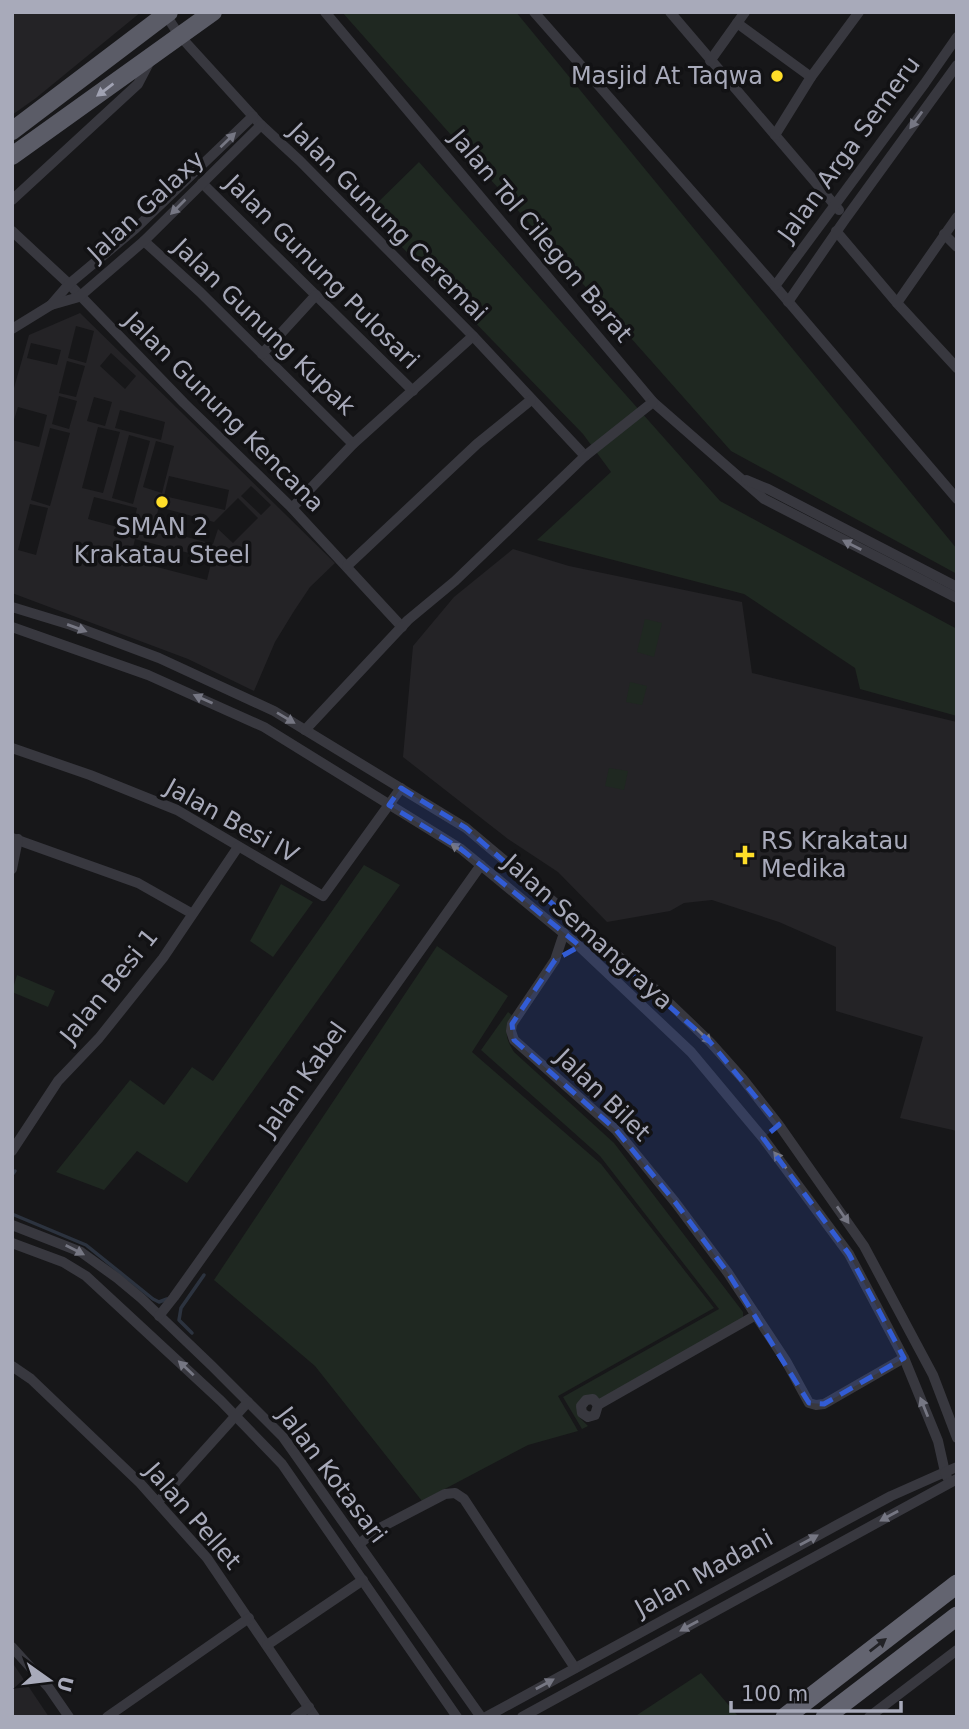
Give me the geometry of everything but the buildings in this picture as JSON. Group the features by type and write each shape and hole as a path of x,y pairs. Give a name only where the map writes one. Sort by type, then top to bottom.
{"highway":[{"path":"12,156 213,12"},
{"path":"12,131 168,13"},
{"path":"785,1717 957,1584"},
{"path":"825,1717 957,1616"}],"street":[{"name":"Jalan Tol Cilegon Barat","path":"325,12 653,402 764,499 957,598"},
{"path":"534,12 775,286 957,499"},
{"path":"670,12 846,218"},
{"path":"710,61 745,12"},
{"path":"775,135 811,77 859,12"},
{"name":"Jalan Gunung Ceremai","path":"168,13 179,35 261,125 473,336 585,456"},
{"path":"737,23 811,77"},
{"name":"Jalan Arga Semeru","path":"775,286 957,37"},
{"path":"12,200 138,84 156,52"},
{"name":"Jalan Arga Semeru","path":"788,302 836,231 957,65"},
{"name":"Jalan Galaxy","path":"51,305 69,285 135,229 253,116"},
{"name":"Jalan Galaxy","path":"12,329 51,305 79,297 144,241 261,125"},
{"name":"Jalan Gunung Pulosari","path":"202,183 413,391"},
{"path":"897,303 957,217"},
{"name":"Jalan Gunung Kencana","path":"12,231 292,508 402,626"},
{"path":"836,231 957,369"},
{"path":"944,234 957,247"},
{"name":"Jalan Gunung Kupak","path":"144,241 353,444"},
{"path":"262,354 316,295"},
{"path":"292,508 353,444 473,336"},
{"path":"347,566 477,444 531,400"},
{"path":"305,730 402,626 455,581 585,456 653,402"},
{"path":"737,477 768,489 957,587"},
{"name":"Jalan Semangraya","path":"12,607 71,625 159,658 274,711 466,828 636,971 710,1042 779,1125 864,1246 933,1376 957,1438"},
{"name":"Jalan Semangraya","path":"12,627 148,675 264,727 461,849 565,933 691,1052 763,1138 849,1254 904,1358 938,1441 945,1472 954,1483"},
{"name":"Jalan Besi IV","path":"12,748 90,775 177,810 323,896 389,805"},
{"path":"389,805 401,788"},
{"path":"12,869 15,839 138,883 191,913"},
{"name":"Jalan Besi 1","path":"12,1151 58,1081 99,1038 163,958 238,846"},
{"name":"Jalan Kabel","path":"162,1312 481,865"},
{"name":"Jalan Bilet","path":"565,933 555,960 512,1024 514,1040 616,1130 698,1233 786,1361 805,1398 813,1405 824,1404 904,1358"},
{"path":"555,960 579,946"},
{"path":"763,1138 779,1125"},
{"name":"Jalan Kotasari","path":"12,1225 80,1252 162,1312 283,1437 483,1717"},
{"name":"Jalan Kotasari","path":"12,1243 63,1262 86,1276 235,1415 282,1464 457,1717"},
{"path":"598,1405 756,1315"},
{"name":"Jalan Pellet","path":"12,1366 31,1380 158,1502 207,1558 312,1712"},
{"path":"158,1502 248,1402"},
{"name":"Jalan Madani","path":"483,1717 858,1513 957,1467"},
{"name":"Jalan Madani","path":"522,1717 954,1483"},
{"path":"359,1544 378,1529 445,1494 455,1493 464,1499 575,1668"},
{"path":"267,1645 363,1580"},
{"path":"107,1717 249,1618"},
{"path":"12,1647 50,1688 69,1717"},
{"path":"869,1717 957,1650"},
{"path":"295,1717 312,1712"}],"highlighted area":[{"path":"401,788 466,828 710,1042 779,1125 763,1138 849,1254 904,1358 824,1404 809,1403 728,1273 675,1202 616,1130 514,1040 512,1024 555,960 580,946 461,849 389,805"}],"shaded area":[{"path":"12,12 141,12 12,115"},
{"path":"342,12 516,12 957,549 957,574 731,451"},
{"path":"419,162 720,501 957,629 957,716 860,689 855,668 744,594 537,540 611,472 583,434 368,212"},
{"name":"SMAN 2 Krakatau Steel","path":"80,313 335,563 310,587 294,611 275,642 254,691 188,659 12,593 12,440 39,447 47,415 18,407 12,426 12,395 29,335","holes":["76,326 94,331 86,363 68,358","31,343 61,350 57,365 27,358","111,353 136,376 125,389 100,366","67,361 85,366 76,397 59,393","59,396 77,401 69,429 52,424","94,397 112,402 105,426 87,421","120,410 165,422 161,440 115,428","98,427 120,432 103,493 82,488","50,428 70,433 50,506 31,500","129,435 150,441 133,504 112,498","156,441 174,446 162,493 143,487","169,476 229,490 225,510 164,496","251,486 271,505 261,515 241,496","94,497 137,508 132,531 88,519","238,498 258,518 233,543 218,529 213,544 153,528 159,507 214,522","30,504 48,508 36,555 18,550","135,539 212,559 207,580 130,560"]},
{"name":"RS Krakatau Medika","path":"513,549 569,566 742,602 752,673 957,722 957,1131 900,1118 923,1037 836,1011 836,947 779,922 712,900 684,903 670,911 607,922 558,872 508,839 403,757 413,646 454,597"},
{"path":"645,619 662,623 654,657 637,652"},
{"path":"630,682 647,686 642,705 626,702"},
{"path":"609,768 628,771 624,790 605,786"},
{"path":"364,865 400,885 187,1183 137,1151 104,1190 56,1172 130,1080 164,1105 192,1067 213,1081"},
{"path":"281,884 313,902 273,957 250,941"},
{"path":"437,946 508,996 472,1052 601,1164 714,1308 558,1396 578,1431 528,1445 422,1501 315,1366 214,1280"},
{"path":"17,975 55,991 48,1007 12,992"},
{"path":"508,1012 513,1016 508,1026 507,1038 514,1052 614,1143 743,1312 743,1319 596,1402 592,1400 579,1417 588,1426 582,1429 563,1397 719,1309 600,1156 481,1050"},
{"path":"12,1662 49,1717 12,1717"},
{"path":"701,1673 738,1716 634,1717"}],"waterway":[{"path":"12,1175 15,1171"},
{"path":"12,1214 86,1245 153,1299 159,1302 167,1299"},
{"path":"192,1333 179,1320 181,1308 204,1275"}],"place":[{"name":"Masjid At Taqwa","path":"777,76"},
{"name":"SMAN 2 Krakatau Steel","path":"162,502"},
{"name":"RS Krakatau Medika","path":"745,855"}]}
